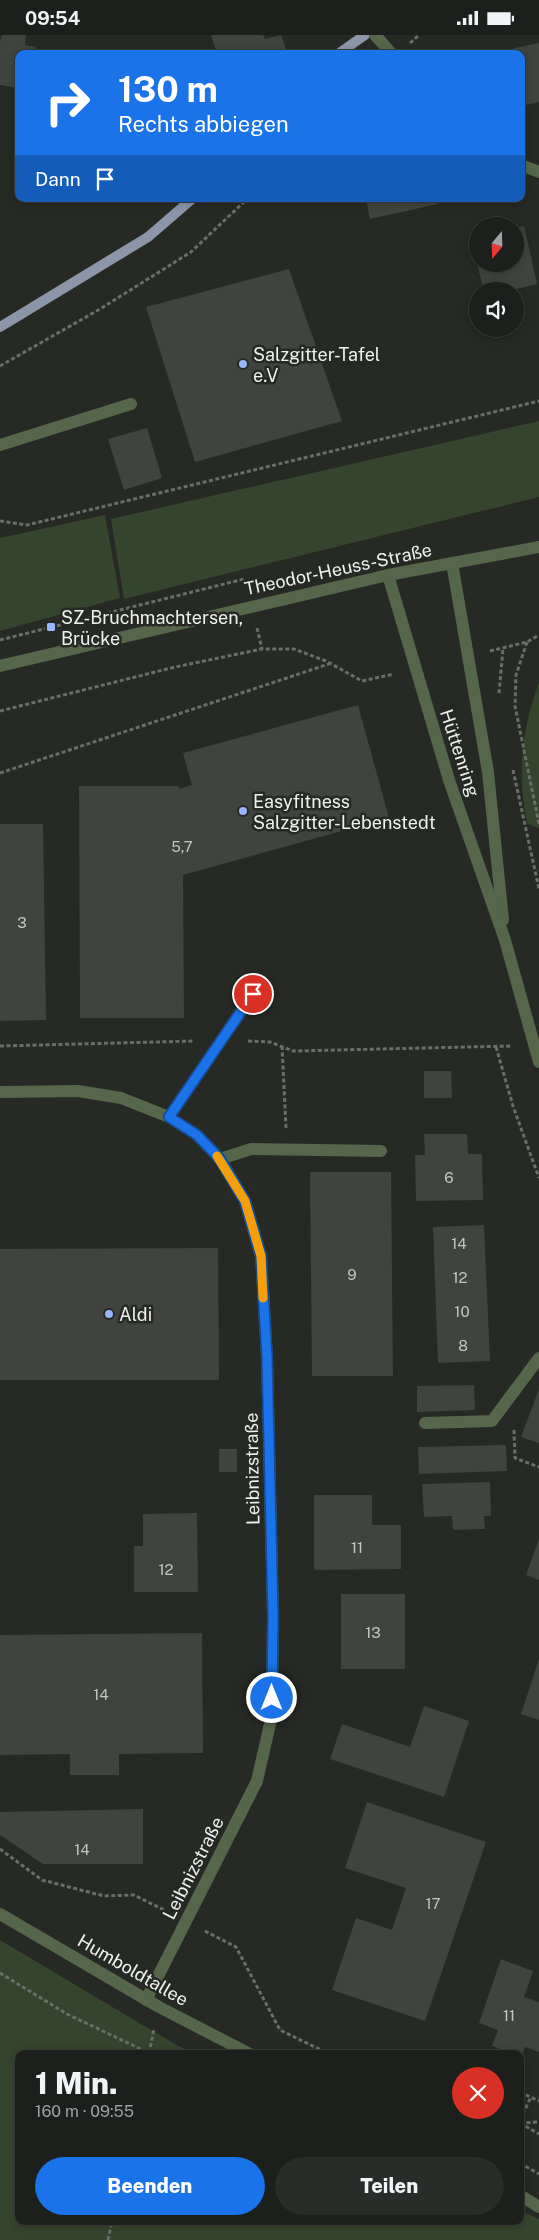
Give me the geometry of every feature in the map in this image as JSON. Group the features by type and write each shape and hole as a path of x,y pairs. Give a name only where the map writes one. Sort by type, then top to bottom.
{"street":[{"path":"375,35 388,50"},
{"path":"525,167 539,172"},
{"path":"0,445 131,404"},
{"name":"Theodor-Heuss-Straße","path":"0,666 388,575 539,547"},
{"name":"Hüttenring","path":"452,563 488,772 505,940"},
{"name":"Hüttenring","path":"388,575 449,780 505,940 539,1062"},
{"path":"169,1117 253,994"},
{"name":"Leibnizstraße","path":"0,1092 78,1091 121,1098 169,1117 197,1135 220,1159 245,1201 261,1256 267,1365 273,1615 272,1715 257,1781 146,2000"},
{"path":"220,1159 251,1149 381,1151"},
{"path":"426,1423 492,1421 539,1358"},
{"name":"Humboldtallee","path":"0,1914 146,2000 242,2050"},
{"path":"524,2198 539,2207"}],"path":[{"path":"0,366 100,309 191,252 244,202"},
{"path":"0,521 27,525 539,401"},
{"path":"539,635 527,642 516,675 515,706 539,824"},
{"path":"0,711 175,667 262,649 294,649 330,663 362,681"},
{"path":"499,694 503,649"},
{"path":"0,773 330,663"},
{"path":"512,768 539,889"},
{"path":"0,1046 220,1041 270,1042 292,1051 496,1047 533,1044"},
{"path":"282,1046 286,1149"},
{"path":"496,1047 513,1106 539,1178"},
{"path":"513,1394 515,1458 539,1467"},
{"path":"0,1849 42,1880 104,1896 134,1895 236,1947 280,2030 321,2050"},
{"path":"0,1973 67,2014 141,2050"},
{"path":"150,2050 159,2007"},
{"path":"524,2094 539,2101"},
{"path":"524,2113 531,2097"},
{"path":"524,2122 539,2123"},
{"path":"524,2124 539,2133"},
{"path":"524,2165 539,2174"},
{"path":"108,2240 111,2225"}],"green space":[{"path":"539,421 539,497 124,599 111,519"},
{"path":"105,515 120,598 0,631 0,538"},
{"path":"539,682 539,828 527,824 522,787 522,753 528,718"},
{"path":"0,1940 187,2050 15,2050 15,2225 524,2225 524,2212 539,2219 539,2240 0,2240"}],"building":[{"path":"2,35 26,35 25,45 36,47 35,50 15,50 15,87 0,85 0,41"},
{"path":"211,35 263,35 265,39 281,35 287,50 216,50"},
{"path":"539,43 539,102 525,105 525,50 506,50"},
{"path":"367,202 438,202 438,204 370,219"},
{"path":"524,226 537,284 524,287 524,282 482,282 479,273 524,273"},
{"name":"Salzgitter-Tafel e.V","path":"289,269 342,421 195,462 146,307"},
{"path":"147,428 162,478 124,490 108,439"},
{"path":"358,705 389,818 183,875 184,1018 80,1018 79,786 179,786 179,789 192,785 183,753"},
{"path":"0,824 43,824 46,1020 0,1021"},
{"path":"424,1071 451,1071 452,1098 424,1098"},
{"path":"424,1134 467,1134 468,1154 482,1154 483,1200 416,1201 415,1155 425,1155"},
{"path":"310,1172 391,1172 393,1376 312,1376"},
{"path":"484,1225 490,1361 438,1363 433,1227"},
{"name":"Aldi","path":"218,1248 219,1380 0,1380 0,1249"},
{"path":"474,1385 475,1410 417,1412 417,1386"},
{"path":"539,1389 539,1443 521,1437"},
{"path":"506,1445 507,1471 419,1474 418,1447"},
{"path":"219,1449 237,1449 237,1472 219,1472"},
{"path":"490,1482 491,1516 484,1516 485,1529 453,1530 452,1516 424,1517 422,1484"},
{"path":"314,1495 372,1495 372,1525 401,1525 401,1569 314,1570"},
{"path":"197,1513 198,1592 134,1592 134,1546 143,1546 143,1514"},
{"path":"539,1539 539,1580 526,1575"},
{"path":"341,1594 405,1594 405,1669 341,1669"},
{"path":"202,1633 203,1753 119,1754 119,1775 70,1775 70,1754 0,1755 0,1635"},
{"path":"539,1659 539,1720 521,1714"},
{"path":"424,1706 469,1721 444,1797 330,1759 342,1724 410,1747"},
{"path":"367,1802 486,1842 425,2021 332,1990 356,1918 392,1930 406,1888 345,1868"},
{"path":"143,1809 143,1864 43,1864 0,1835 0,1812"},
{"path":"501,1959 533,1971 524,1997 539,2002 539,2052 525,2047 524,2050 502,2050 492,2046 498,2030 479,2023"}],"waterway":[{"path":"344,50 365,35"},
{"path":"0,327 148,237 189,202"}],"slow traffic":[{"path":"217,1156 245,1201 261,1256 263,1298"}],"place":[{"name":"Salzgitter-Tafel e.V","path":"243,364"},
{"name":"SZ-Bruchmachtersen, Brücke","path":"51,627"},
{"name":"Easyfitness Salzgitter-Lebenstedt","path":"243,811"},
{"name":"Aldi","path":"109,1314"}],"route":[{"path":"253,994 169,1117 197,1135 220,1159 245,1201 261,1256 267,1357 273,1615 272,1698"}]}
